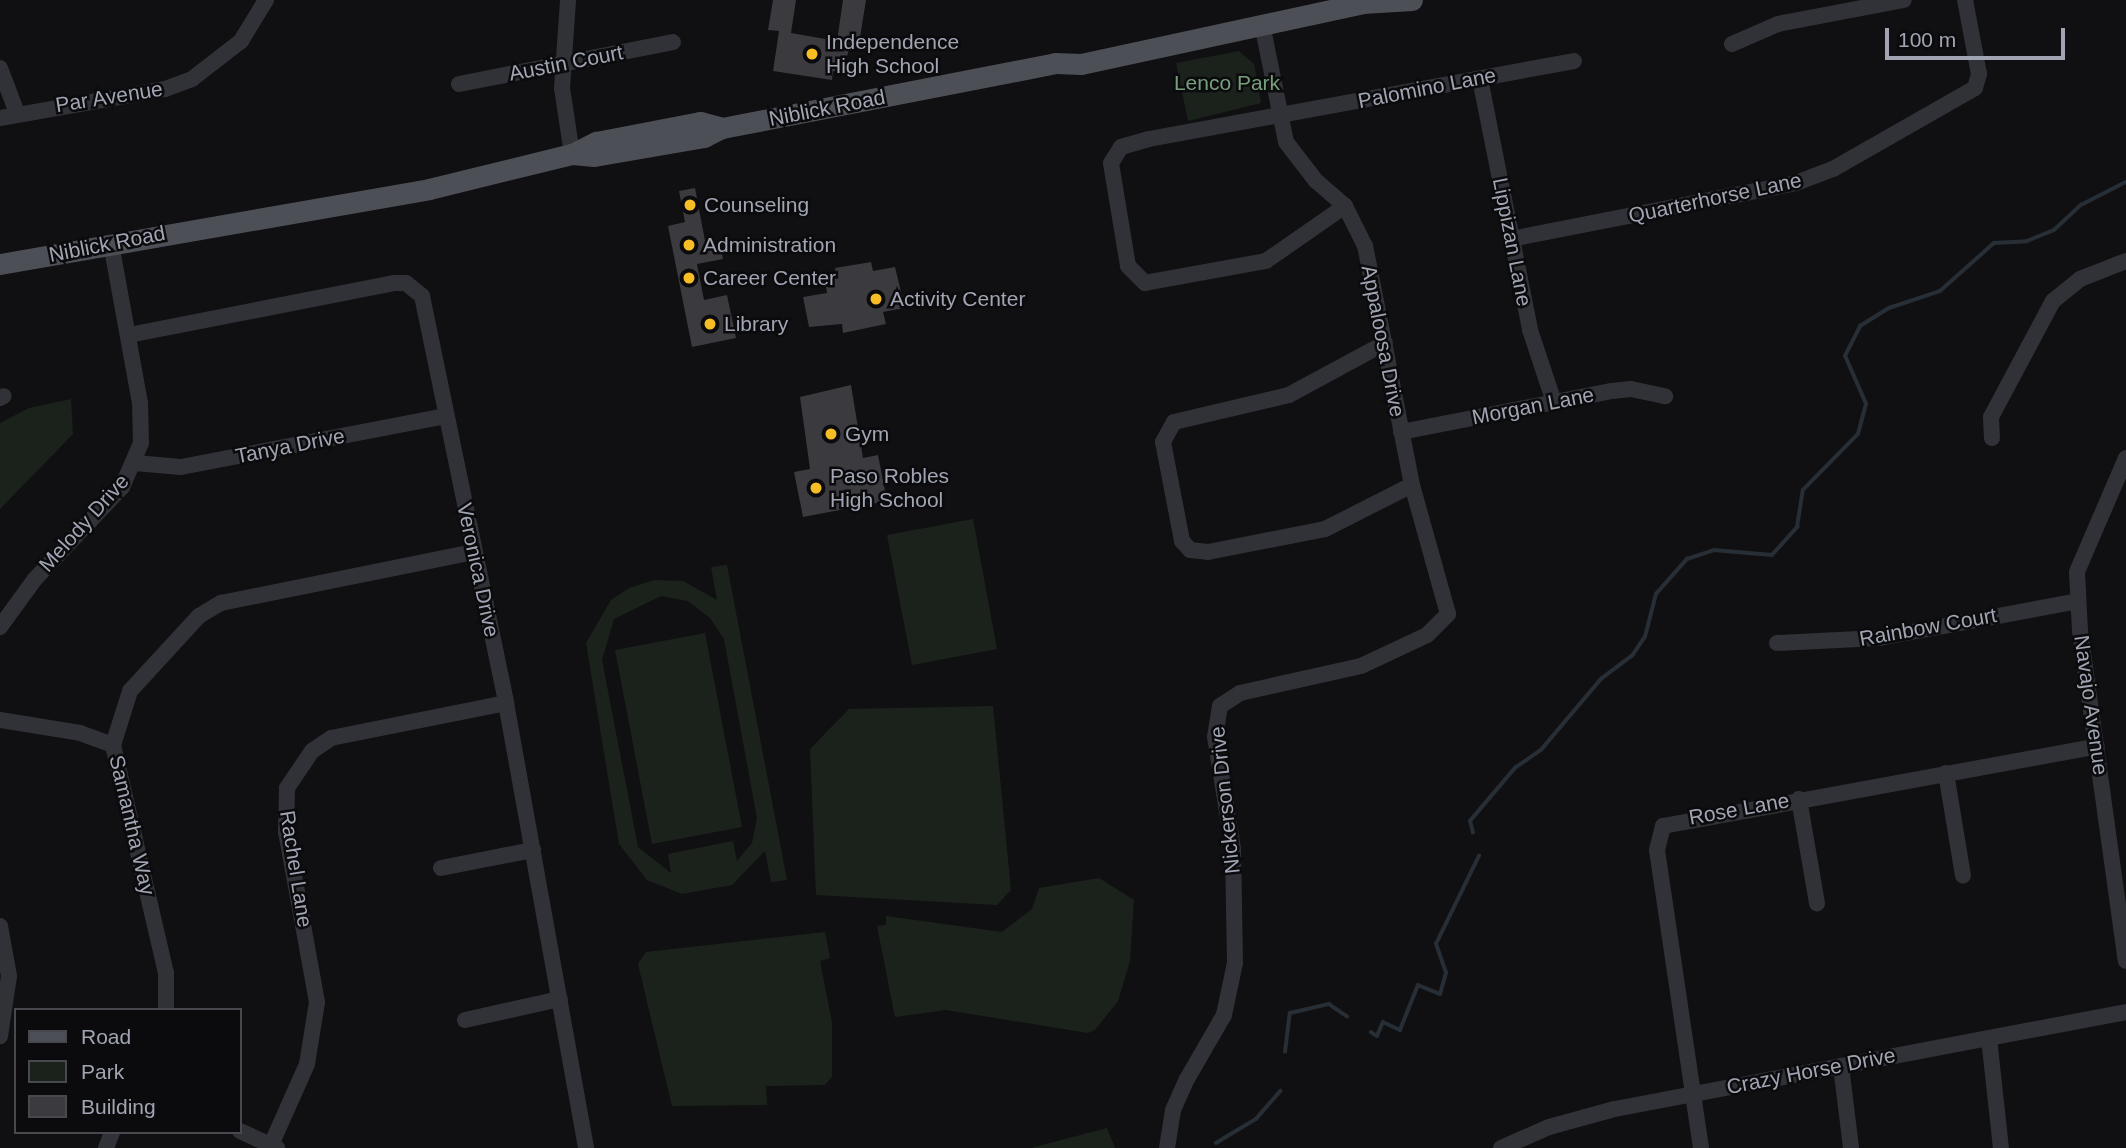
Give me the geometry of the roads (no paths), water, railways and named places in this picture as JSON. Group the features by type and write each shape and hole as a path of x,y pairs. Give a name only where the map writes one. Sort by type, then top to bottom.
{"main road":[{"name":"Niblick Road","path":"0,264 214,224 242,225 572,154 608,154 704,137 722,128 1055,63 1078,50 1196,27 1236,20 1262,24 1366,2 1412,0"}],"street":[{"name":"Par Avenue","path":"0,118 165,89 192,79 241,41 266,0"},
{"path":"568,0 563,114 572,154"},
{"path":"1732,44 1778,24 1903,0"},
{"name":"Quarterhorse Lane","path":"1511,239 1796,183 1833,169 1975,88 1979,74 1965,0"},
{"name":"Appaloosa Drive","path":"1262,24 1286,142 1300,163 1345,206 1364,246 1412,485 1448,614 1427,635 1392,651"},
{"name":"Austin Court","path":"459,84 673,42"},
{"name":"Palomino Lane","path":"1345,206 1266,261 1158,285 1144,284 1128,266 1111,163 1121,148 1574,61"},
{"path":"0,68 17,113"},
{"name":"Lippizan Lane","path":"1480,79 1530,330 1554,402"},
{"name":"Melody Drive","path":"0,628 35,579 122,487 135,463 141,443 140,402 111,244"},
{"path":"1992,438 1991,416 2053,301 2080,279 2126,261"},
{"name":"Veronica Drive","path":"129,335 406,283 422,296 506,703 560,999 581,1146"},
{"path":"1385,344 1289,395 1174,422 1163,442 1182,541 1190,550 1208,552 1325,529 1412,485"},
{"name":"Morgan Lane","path":"1401,432 1631,389 1665,396"},
{"name":"Tanya Drive","path":"135,463 181,467 445,416"},
{"name":"Navajo Avenue","path":"2126,458 2087,540 2077,572 2078,601 2097,746 2119,850 2126,961"},
{"name":"Samantha Way","path":"166,1008 166,973 113,745 119,713 145,670 200,616 222,603 473,552"},
{"name":"Rainbow Court","path":"1777,643 1879,638 2078,601"},
{"name":"Nickerson Drive","path":"1167,1148 1178,1100 1224,1015 1235,963 1231,835 1214,737 1220,706 1240,693 1341,673 1392,651"},
{"name":"Rachel Lane","path":"274,1147 307,1064 317,1002 286,832 288,788 312,751 331,738 506,703"},
{"path":"0,720 80,733 113,745"},
{"name":"Rose Lane","path":"1701,1148 1658,838 1672,821 2097,746"},
{"path":"1946,773 1962,876"},
{"path":"1799,799 1817,903"},
{"path":"441,868 533,850"},
{"path":"0,926 9,975 4,1034"},
{"path":"465,1020 560,999"},
{"name":"Crazy Horse Drive","path":"1501,1148 1549,1127 1695,1093 2126,1012"},
{"path":"1989,1038 2001,1148"},
{"path":"1841,1066 1851,1148"},
{"path":"242,1132 274,1147"}],"waterway":[{"path":"1473,833 1470,821 1515,768 1541,750 1601,679 1632,656 1645,637 1656,594 1687,559 1714,550 1772,555 1797,527 1803,490 1858,434 1866,404 1845,356 1860,326 1889,308 1940,291 1994,243 2027,241 2054,230 2081,205 2126,182"},
{"path":"1371,1032 1377,1036 1383,1022 1400,1030 1418,985 1440,994 1446,973 1436,944 1479,856"},
{"path":"1285,1052 1290,1013 1329,1004 1347,1016"},
{"path":"1216,1143 1256,1119 1280,1091"}],"place":[{"name":"Independence High School","path":"812,54"},
{"name":"Counseling","path":"690,205"},
{"name":"Administration","path":"689,245"},
{"name":"Career Center","path":"689,278"},
{"name":"Activity Center","path":"876,299"},
{"name":"Library","path":"710,324"},
{"name":"Gym","path":"831,434"},
{"name":"Paso Robles High School","path":"816,488"}],"park label":[{"name":"Lenco Park","path":"1227,83"}]}
